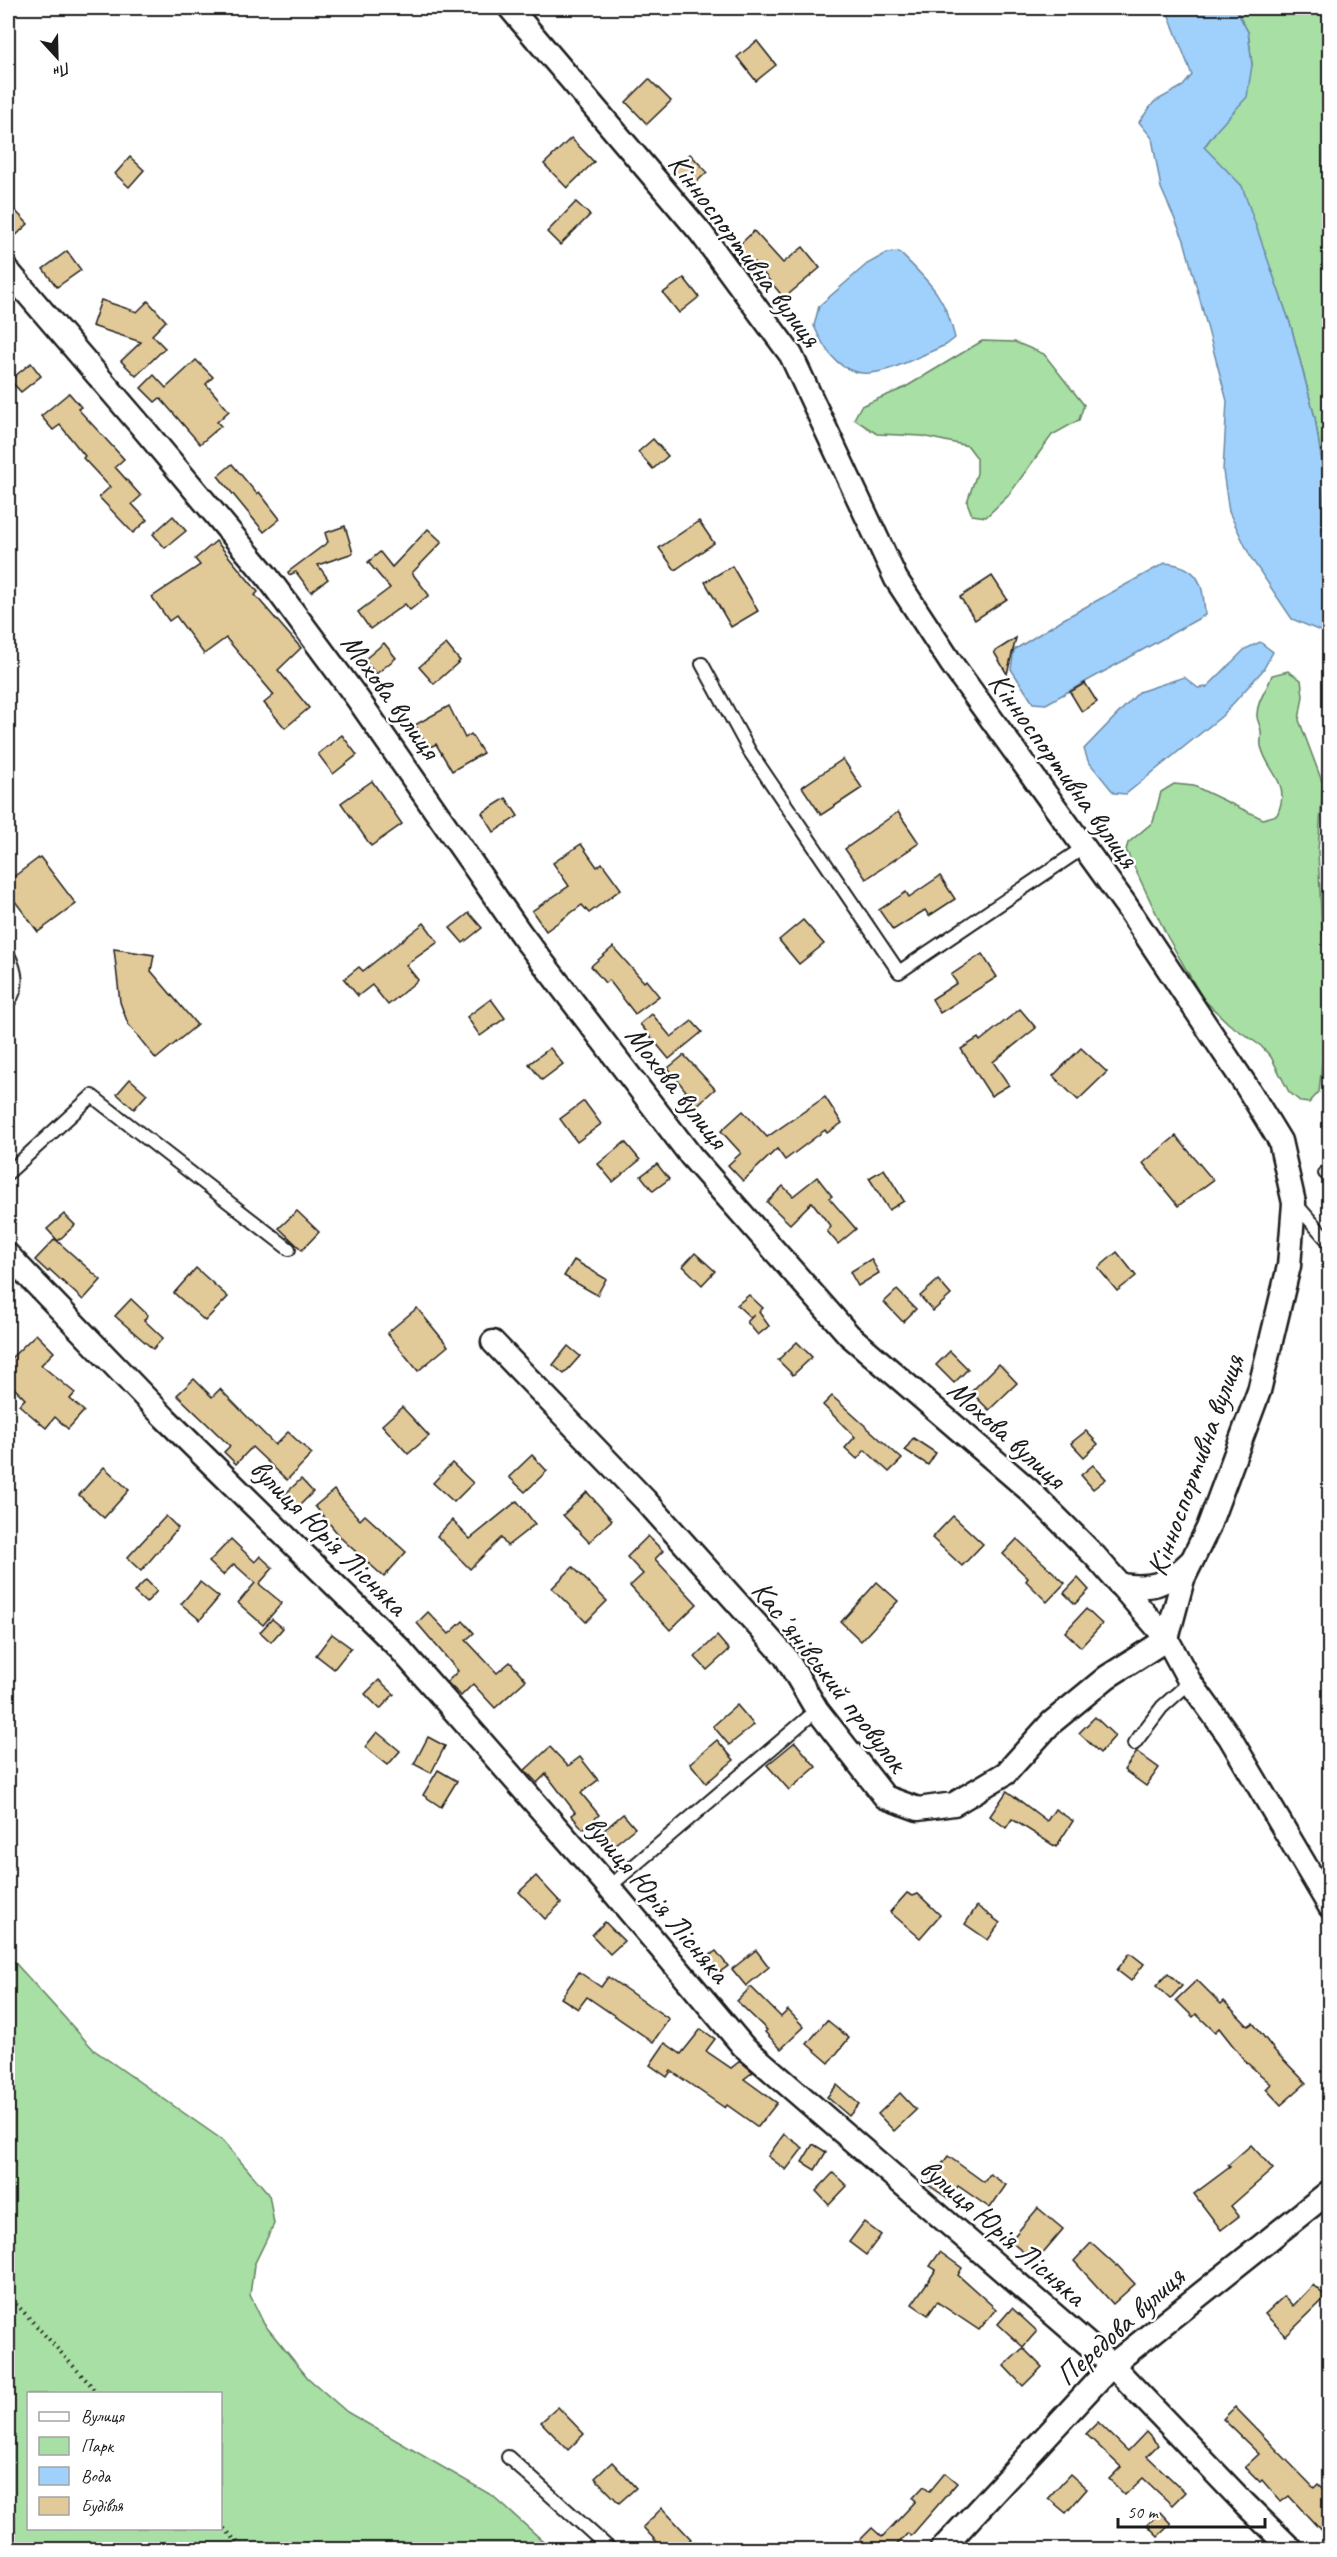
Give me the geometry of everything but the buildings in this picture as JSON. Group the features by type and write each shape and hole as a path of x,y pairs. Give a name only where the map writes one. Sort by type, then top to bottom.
{"street":[{"name":"Кінноспортивна вулиця","path":"510,8 700,232 791,355 896,579 951,663 1137,923 1247,1087 1280,1141 1294,1203 1289,1266 1259,1391 1208,1528 1183,1579 1167,1639"},
{"name":"Мохова вулиця","path":"8,271 266,575 357,698 521,934 691,1156 849,1335 1029,1490 1120,1585 1167,1639 1190,1682 1229,1736 1329,1907"},
{"name":"вулиця Юрія Лісняка","path":"8,1255 165,1418 400,1649 609,1887 743,2046 1112,2365 1292,2550"},
{"name":"Касʼянівський провулок","path":"493,1342 645,1500 785,1656 817,1710 885,1797 918,1809 954,1804 1006,1773 1051,1723 1107,1677 1167,1639"},
{"path":"1120,1585 1145,1588 1163,1582 1179,1573 1192,1560"},
{"name":"Передова вулиця","path":"941,2550 1112,2365 1329,2191"}],"lane":[{"path":"702,664 750,752 899,972 1083,848"},
{"path":"8,954 15,969 16,980 15,991 8,1003"},
{"path":"8,1173 92,1096 289,1249"},
{"path":"1294,1203 1329,1243"},
{"path":"1134,1744 1162,1707 1190,1682"},
{"path":"609,1887 817,1710"},
{"path":"508,2457 611,2550"}],"path":[{"path":"8,2295 97,2392"},
{"path":"222,2526 245,2550"}],"green space":[{"path":"1235,8 1329,8 1330,527 1322,532 1325,483 1315,418 1291,326 1267,259 1204,147 1216,131 1252,65 1248,32"},
{"path":"982,341 1015,342 1044,354 1084,405 1079,420 1052,435 1008,496 986,517 972,515 967,502 977,473 977,458 968,446 922,436 877,434 854,419 861,406 904,388"},
{"path":"1288,671 1301,680 1303,696 1299,720 1323,784 1318,851 1322,931 1327,956 1326,1027 1319,1092 1309,1103 1301,1102 1289,1092 1271,1057 1261,1046 1229,1024 1203,999 1167,936 1126,850 1128,843 1153,822 1161,792 1174,784 1194,786 1263,819 1277,815 1282,794 1277,779 1264,756 1257,714 1272,675"},
{"path":"8,1955 94,2050 221,2139 269,2194 274,2224 254,2265 250,2295 264,2324 308,2378 347,2412 493,2496 552,2549 8,2549"}],"water":[{"path":"1166,8 1235,8 1248,32 1252,65 1247,97 1204,147 1242,186 1291,326 1315,418 1325,483 1322,531 1330,527 1329,627 1320,631 1292,619 1251,558 1229,512 1223,471 1227,401 1184,240 1161,188 1152,138 1139,122 1154,102 1183,86 1192,75"},
{"path":"899,252 935,290 951,323 955,338 946,345 887,370 871,373 855,372 840,364 827,350 814,326 819,306 867,264 887,253"},
{"path":"1165,563 1186,568 1197,578 1203,594 1205,615 1046,704 1033,703 1011,669 1014,650 1060,621"},
{"path":"1260,642 1273,652 1263,670 1222,716 1126,794 1114,793 1088,761 1084,749 1139,692 1184,677 1198,688 1207,687 1245,649"}]}
